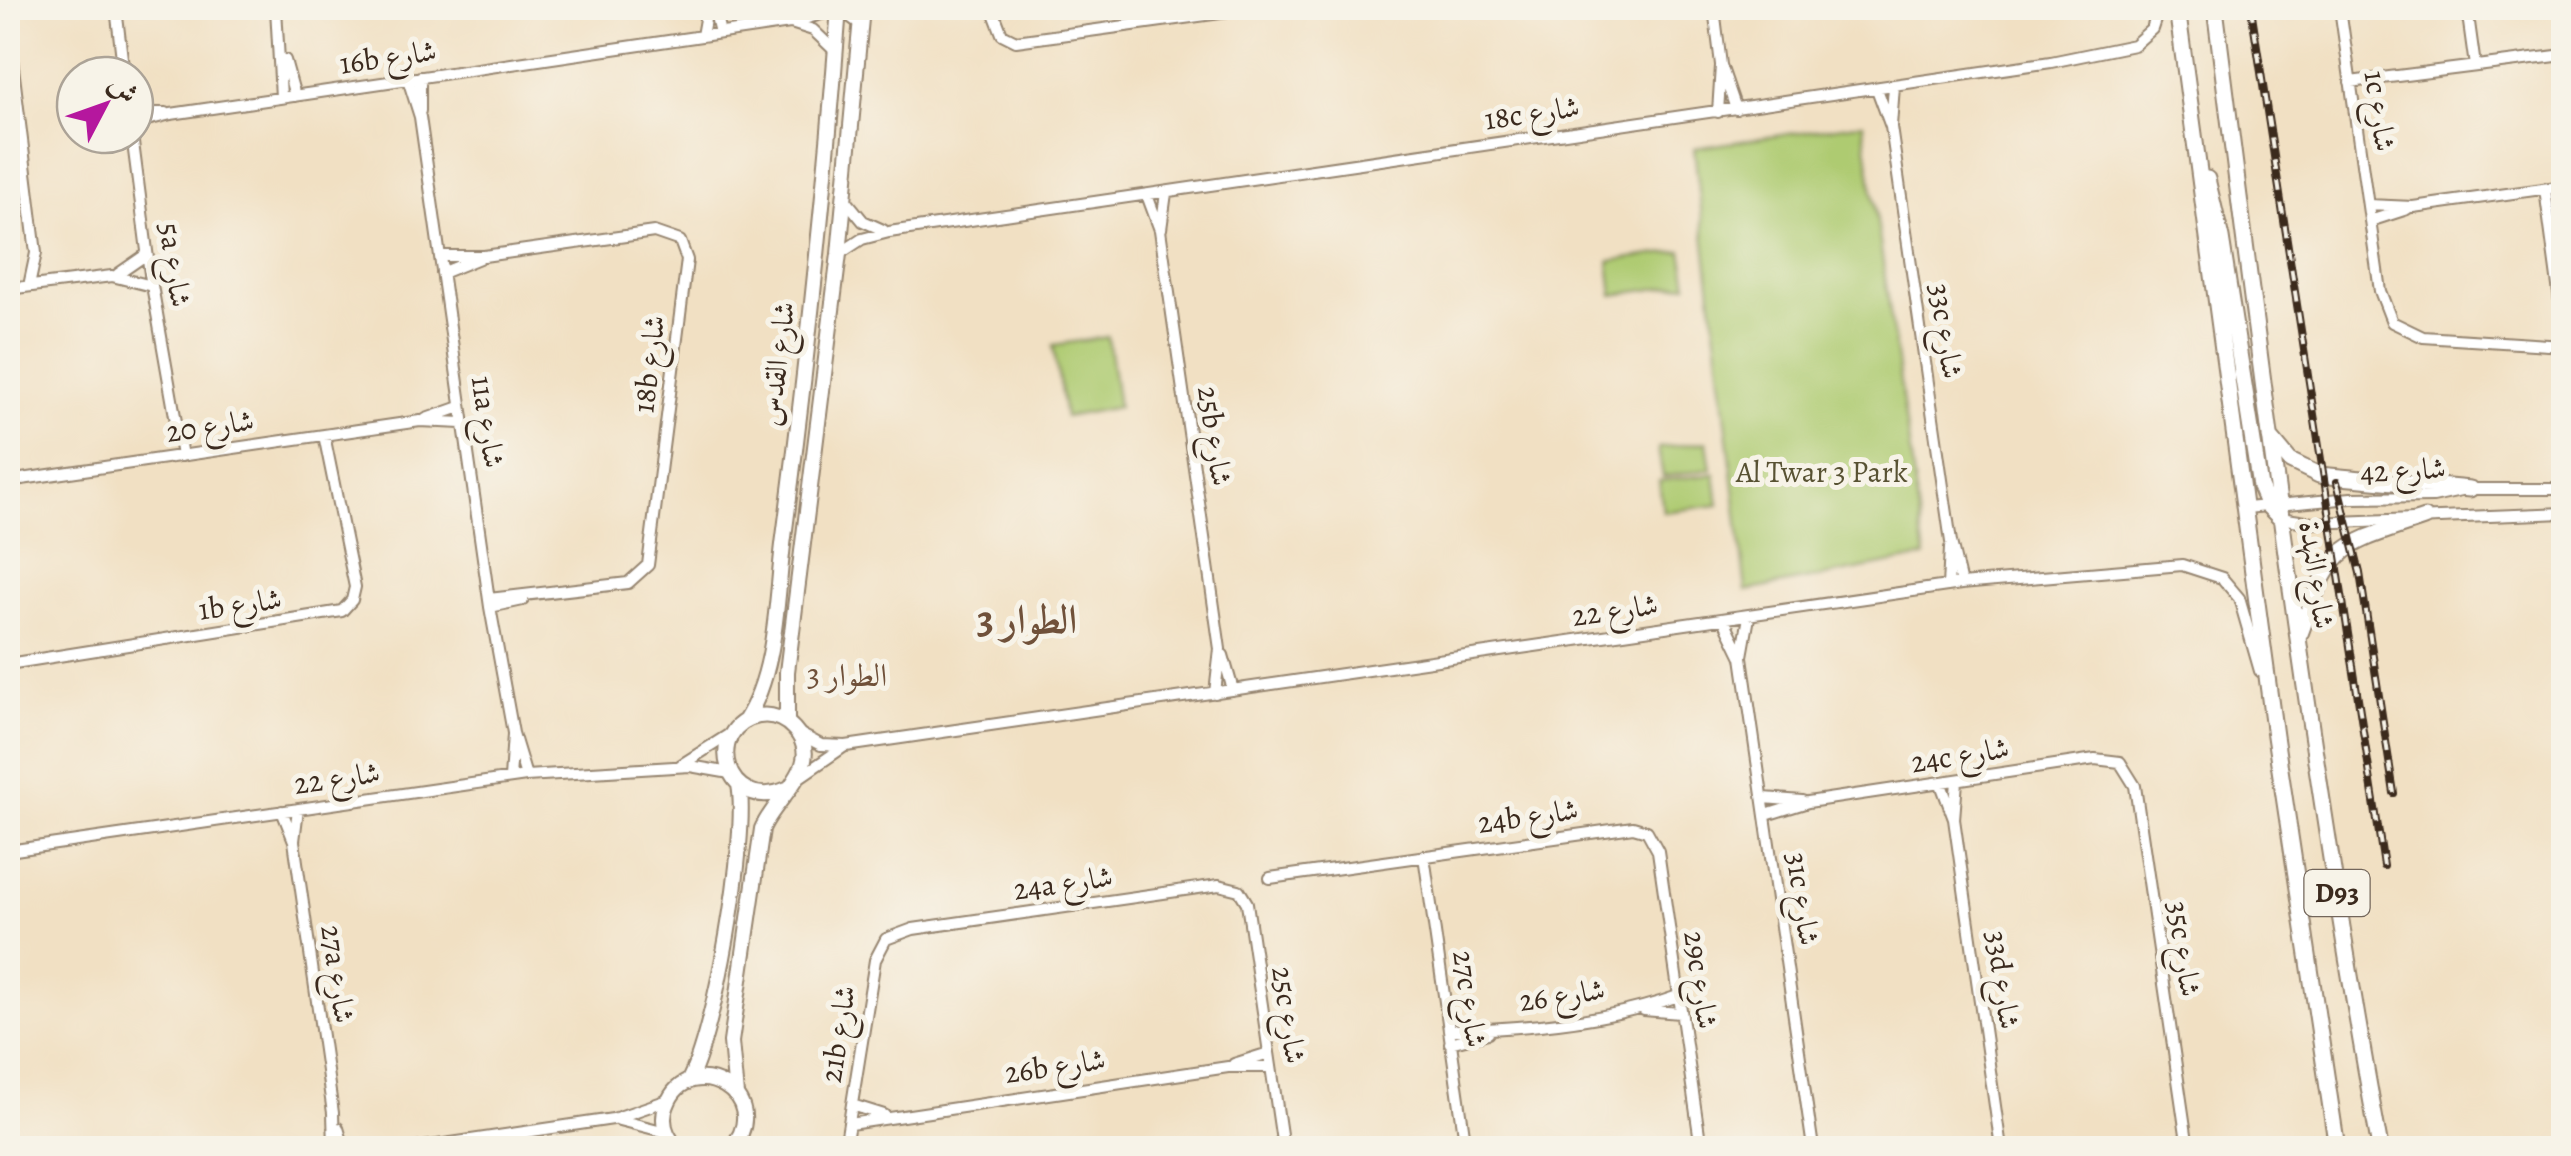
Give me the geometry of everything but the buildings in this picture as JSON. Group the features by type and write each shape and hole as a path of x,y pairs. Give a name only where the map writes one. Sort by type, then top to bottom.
{"main road":[{"name":"شارع القدس","path":"741,725 756,705 766,669 818,254 839,8"},
{"name":"شارع القدس","path":"792,727 787,672 839,254 862,8"},
{"name":"شارع النهدة","path":"2177,8 2200,156 2209,259 2275,736 2337,1148"},
{"name":"شارع النهدة","path":"2215,8 2276,509 2380,1148"},
{"path":"2200,156 2221,238 2259,478 2276,509"},
{"path":"2269,436 2290,461 2319,475 2470,490"},
{"path":"2298,638 2334,556 2361,538 2424,518"},
{"path":"677,1148 666,1132 668,1100 688,1082 704,1051 742,822 726,750 741,725 766,716 792,727 805,756 792,784 767,816 760,843 731,1042 736,1095 744,1124 731,1148"},
{"path":"734,779 762,795 792,784"},
{"path":"688,1082 714,1080 736,1095"}],"street":[{"path":"116,8 122,55"},
{"path":"276,8 295,96"},
{"path":"702,36 707,8"},
{"path":"714,8 720,34"},
{"path":"839,8 861,25"},
{"name":"16b شارع","path":"155,118 790,23 839,8"},
{"path":"992,8 1002,34 1022,41 1257,8"},
{"path":"1714,8 1722,65 1736,109"},
{"name":"18c شارع","path":"839,254 862,239 889,232 2060,60 2134,45 2152,28 2159,8"},
{"name":"1c شارع","path":"2340,8 2382,302 2401,330 2422,337 2564,346"},
{"path":"2467,8 2475,66"},
{"path":"790,23 813,30 836,52"},
{"path":"8,26 13,102 20,118 36,253 29,286"},
{"path":"282,50 282,98"},
{"path":"2350,82 2564,55"},
{"path":"1718,112 1722,65"},
{"name":"11a شارع","path":"414,78 489,603 513,733 526,776"},
{"name":"33c شارع","path":"1891,127 1894,86"},
{"name":"33c شارع","path":"1877,89 1891,127 1950,542 1962,584"},
{"name":"16b شارع","path":"155,113 172,114"},
{"path":"8,114 20,118"},
{"name":"5a شارع","path":"135,155 178,456"},
{"path":"2370,221 2413,207 2564,186"},
{"path":"2545,189 2564,331"},
{"name":"25b شارع","path":"1160,230 1166,192"},
{"name":"25b شارع","path":"1147,195 1160,230 1220,649 1233,690"},
{"path":"845,199 863,221 889,232"},
{"path":"2368,205 2413,207"},
{"name":"18b شارع","path":"440,256 484,256 654,232 680,241 687,260 648,565 628,582 489,603"},
{"path":"36,253 56,283"},
{"path":"112,276 148,254"},
{"name":"18b شارع","path":"442,273 484,256"},
{"path":"8,289 112,276 152,286"},
{"name":"شارع 20","path":"420,421 460,407"},
{"name":"شارع 20","path":"8,481 420,421 462,423"},
{"name":"1b شارع","path":"8,664 342,611 352,600 354,587 328,434"},
{"name":"شارع 42","path":"2246,508 2433,497 2470,490 2564,489"},
{"name":"شارع 42","path":"2276,509 2313,523 2564,514"},
{"name":"33c شارع","path":"1948,586 1950,542"},
{"name":"شارع 22","path":"792,727 820,744 846,746 1962,584 2182,565 2222,578 2246,610 2275,736"},
{"name":"31c شارع","path":"1742,657 1749,617"},
{"name":"31c شارع","path":"1724,620 1742,657 1813,1148"},
{"name":"25b شارع","path":"1215,693 1220,649"},
{"name":"شارع 22","path":"676,767 741,725"},
{"name":"11a شارع","path":"510,778 513,733"},
{"name":"شارع 22","path":"792,784 846,746"},
{"name":"24c شارع","path":"1766,815 1808,802 2095,759 2120,762"},
{"name":"35c شارع","path":"2120,762 2135,786 2188,1148"},
{"name":"شارع 22","path":"8,851 526,776 676,767 734,779"},
{"name":"33d شارع","path":"1954,820 1957,781"},
{"name":"33d شارع","path":"1942,784 1954,820 2001,1148"},
{"name":"24c شارع","path":"1764,798 1808,802"},
{"name":"27a شارع","path":"294,842 298,809"},
{"name":"27a شارع","path":"282,811 294,842 333,1113 334,1148"},
{"name":"24b شارع","path":"1270,878 1638,827"},
{"name":"29c شارع","path":"1638,827 1651,835 1658,851 1700,1148"},
{"name":"27c شارع","path":"1424,856 1466,1148"},
{"name":"24a شارع","path":"894,935 1219,885 1239,890"},
{"name":"25c شارع","path":"1239,890 1247,903 1283,1148"},
{"name":"21b شارع","path":"845,1148 874,960 881,945 894,935"},
{"name":"شارع 26","path":"1638,1010 1678,996"},
{"name":"شارع 26","path":"1449,1030 1493,1030 1638,1010 1680,1012"},
{"name":"شارع 26","path":"1450,1043 1493,1030"},
{"name":"26b شارع","path":"850,1124 1228,1066 1269,1053"},
{"name":"26b شارع","path":"1228,1066 1271,1068"},
{"path":"418,1148 613,1119 668,1100"},
{"name":"26b شارع","path":"852,1105 890,1116"},
{"name":"27a شارع","path":"333,1113 344,1148"},
{"path":"613,1119 666,1132"}],"green space":[{"name":"Al Twar 3 Park","path":"1863,123 1925,557 1746,591 1694,148"},
{"path":"1682,251 1688,284 1613,295 1609,261"},
{"path":"1108,337 1118,407 1065,417 1053,345"},
{"path":"1707,442 1711,469 1663,477 1658,448"},
{"path":"1715,474 1719,505 1663,512 1659,481"}],"railway":[{"path":"2251,8 2384,866"},
{"path":"2337,482 2360,573 2394,793"}],"district":[{"name":"الطوار 3","path":"1027,619"},
{"name":"الطوار 3","path":"847,675"}]}
